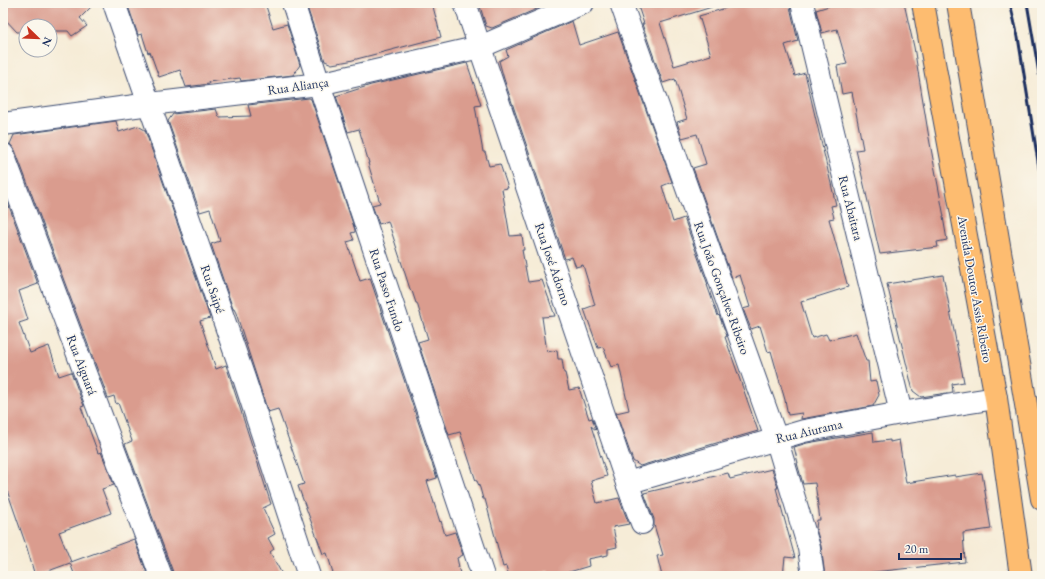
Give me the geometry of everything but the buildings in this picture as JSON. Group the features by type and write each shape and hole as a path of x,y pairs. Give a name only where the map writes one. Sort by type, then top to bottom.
{"main road":[{"name":"Avenida Doutor Assis Ribeiro","path":"923,3 996,398 1021,576"},
{"path":"958,3 1042,499"}],"street":[{"name":"Rua Saipé","path":"114,3 244,378 309,576"},
{"name":"Rua Passo Fundo","path":"293,3 483,576"},
{"name":"Rua José Adorno","path":"465,3 627,483 642,523"},
{"name":"Rua Aliança","path":"3,124 150,104 319,84 480,47 583,3"},
{"name":"Rua João Gonçalves Ribeiro","path":"621,3 776,438 809,548 813,576"},
{"name":"Rua Abaitara","path":"802,3 901,413"},
{"name":"Rua Aiguará","path":"3,154 161,576"},
{"name":"Rua Aiurama","path":"627,483 804,430 996,398"}],"railway":[{"path":"1010,3 1018,37 1042,186"},
{"path":"1027,3 1042,91"}]}
